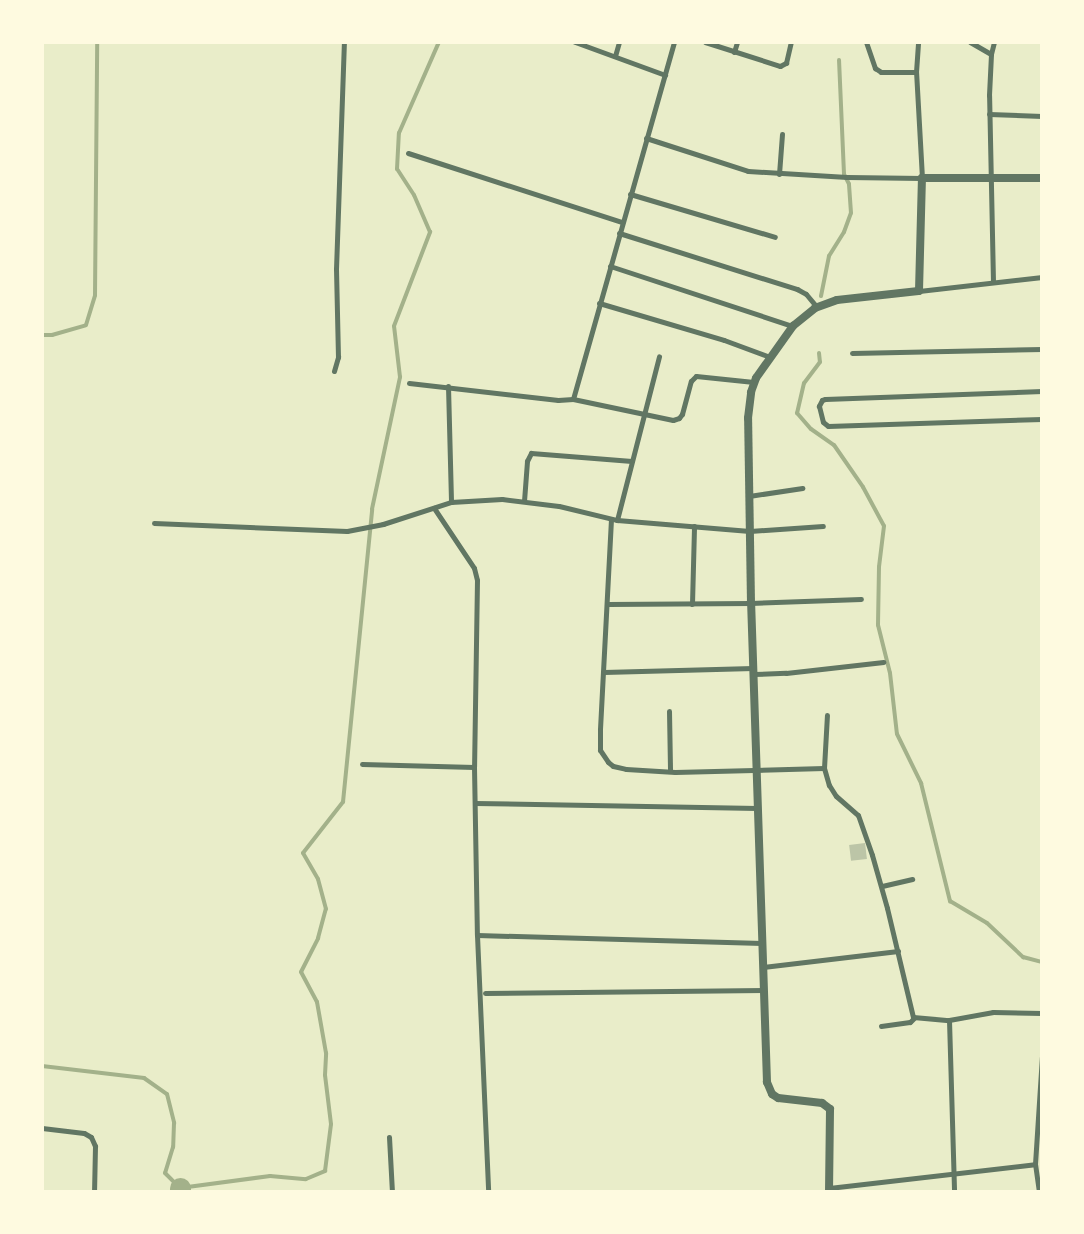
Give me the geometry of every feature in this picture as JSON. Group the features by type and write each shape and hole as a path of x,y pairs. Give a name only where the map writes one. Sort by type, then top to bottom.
{"street":[{"path":"334,371 338,357 336,269 344,42"},
{"path":"575,42 665,75"},
{"path":"615,56 619,42"},
{"path":"573,399 674,42"},
{"path":"704,42 782,66 786,63 791,42"},
{"path":"734,52 737,42"},
{"path":"866,42 874,68 881,72 916,72"},
{"path":"918,42 916,72 922,178 918,291"},
{"path":"970,42 991,54"},
{"path":"993,282 989,114 991,54 994,42"},
{"path":"989,114 1042,116"},
{"path":"779,174 782,134"},
{"path":"646,138 737,168 779,174 847,177 1042,178"},
{"path":"408,153 622,222"},
{"path":"630,194 775,237"},
{"path":"619,233 796,289 806,294 817,306"},
{"path":"610,266 793,326"},
{"path":"1035,1164 829,1190 830,1109 822,1103 778,1098 770,1091 768,1082 755,768 748,418 754,382 793,326 817,306 837,300 1042,277"},
{"path":"599,303 724,340 770,357"},
{"path":"852,353 1042,349"},
{"path":"659,356 643,412 632,461 614,520 600,730 603,757 618,768 670,771 703,772 755,768 824,768"},
{"path":"409,383 516,395 573,399 643,412 673,420 680,418 684,410 691,381 696,376 754,382"},
{"path":"448,386 451,502"},
{"path":"1042,391 825,399 818,406 822,422 828,426 1042,419"},
{"path":"524,501 527,460 531,453 632,461"},
{"path":"749,496 802,488"},
{"path":"154,523 333,531 382,524 451,502 485,500 524,501 559,506 614,520 750,531 823,526"},
{"path":"434,508 469,560 477,580 474,767 477,935 488,1192"},
{"path":"692,604 694,526"},
{"path":"608,604 751,604 861,599"},
{"path":"604,672 753,671 786,673 883,662"},
{"path":"669,711 670,771"},
{"path":"827,715 824,768 829,785 836,796 858,815 882,886 914,1018"},
{"path":"362,764 474,767"},
{"path":"475,803 757,808"},
{"path":"882,886 912,879"},
{"path":"477,935 762,943"},
{"path":"763,967 898,951"},
{"path":"486,993 764,990"},
{"path":"881,1026 910,1022 914,1018 949,1020 993,1012 1042,1013"},
{"path":"949,1020 954,1192"},
{"path":"1039,1192 1035,1164 1042,1056"},
{"path":"42,1128 84,1133 92,1137 95,1146 94,1192"},
{"path":"389,1137 392,1192"}],"building":[{"path":"865,843 867,859 851,861 849,845"}],"waterway":[{"path":"42,335 52,335 86,325 95,295 97,42"},
{"path":"42,1066 144,1078 167,1094 174,1123 173,1147 165,1173 180,1188 270,1176 306,1179 325,1171 331,1124 325,1075 326,1053 317,1002 301,972 318,938 326,909 318,879 303,853 343,802 372,509 400,377 394,326 430,232 414,195 397,169 399,133 439,42"},
{"path":"821,296 829,256 844,232 851,213 849,184 844,174 839,60"},
{"path":"819,353 820,362 804,383 797,413 811,429 834,445 863,487 884,526 879,567 878,625 890,673 897,734 921,783 950,901 987,923 1023,957 1042,962"}]}
